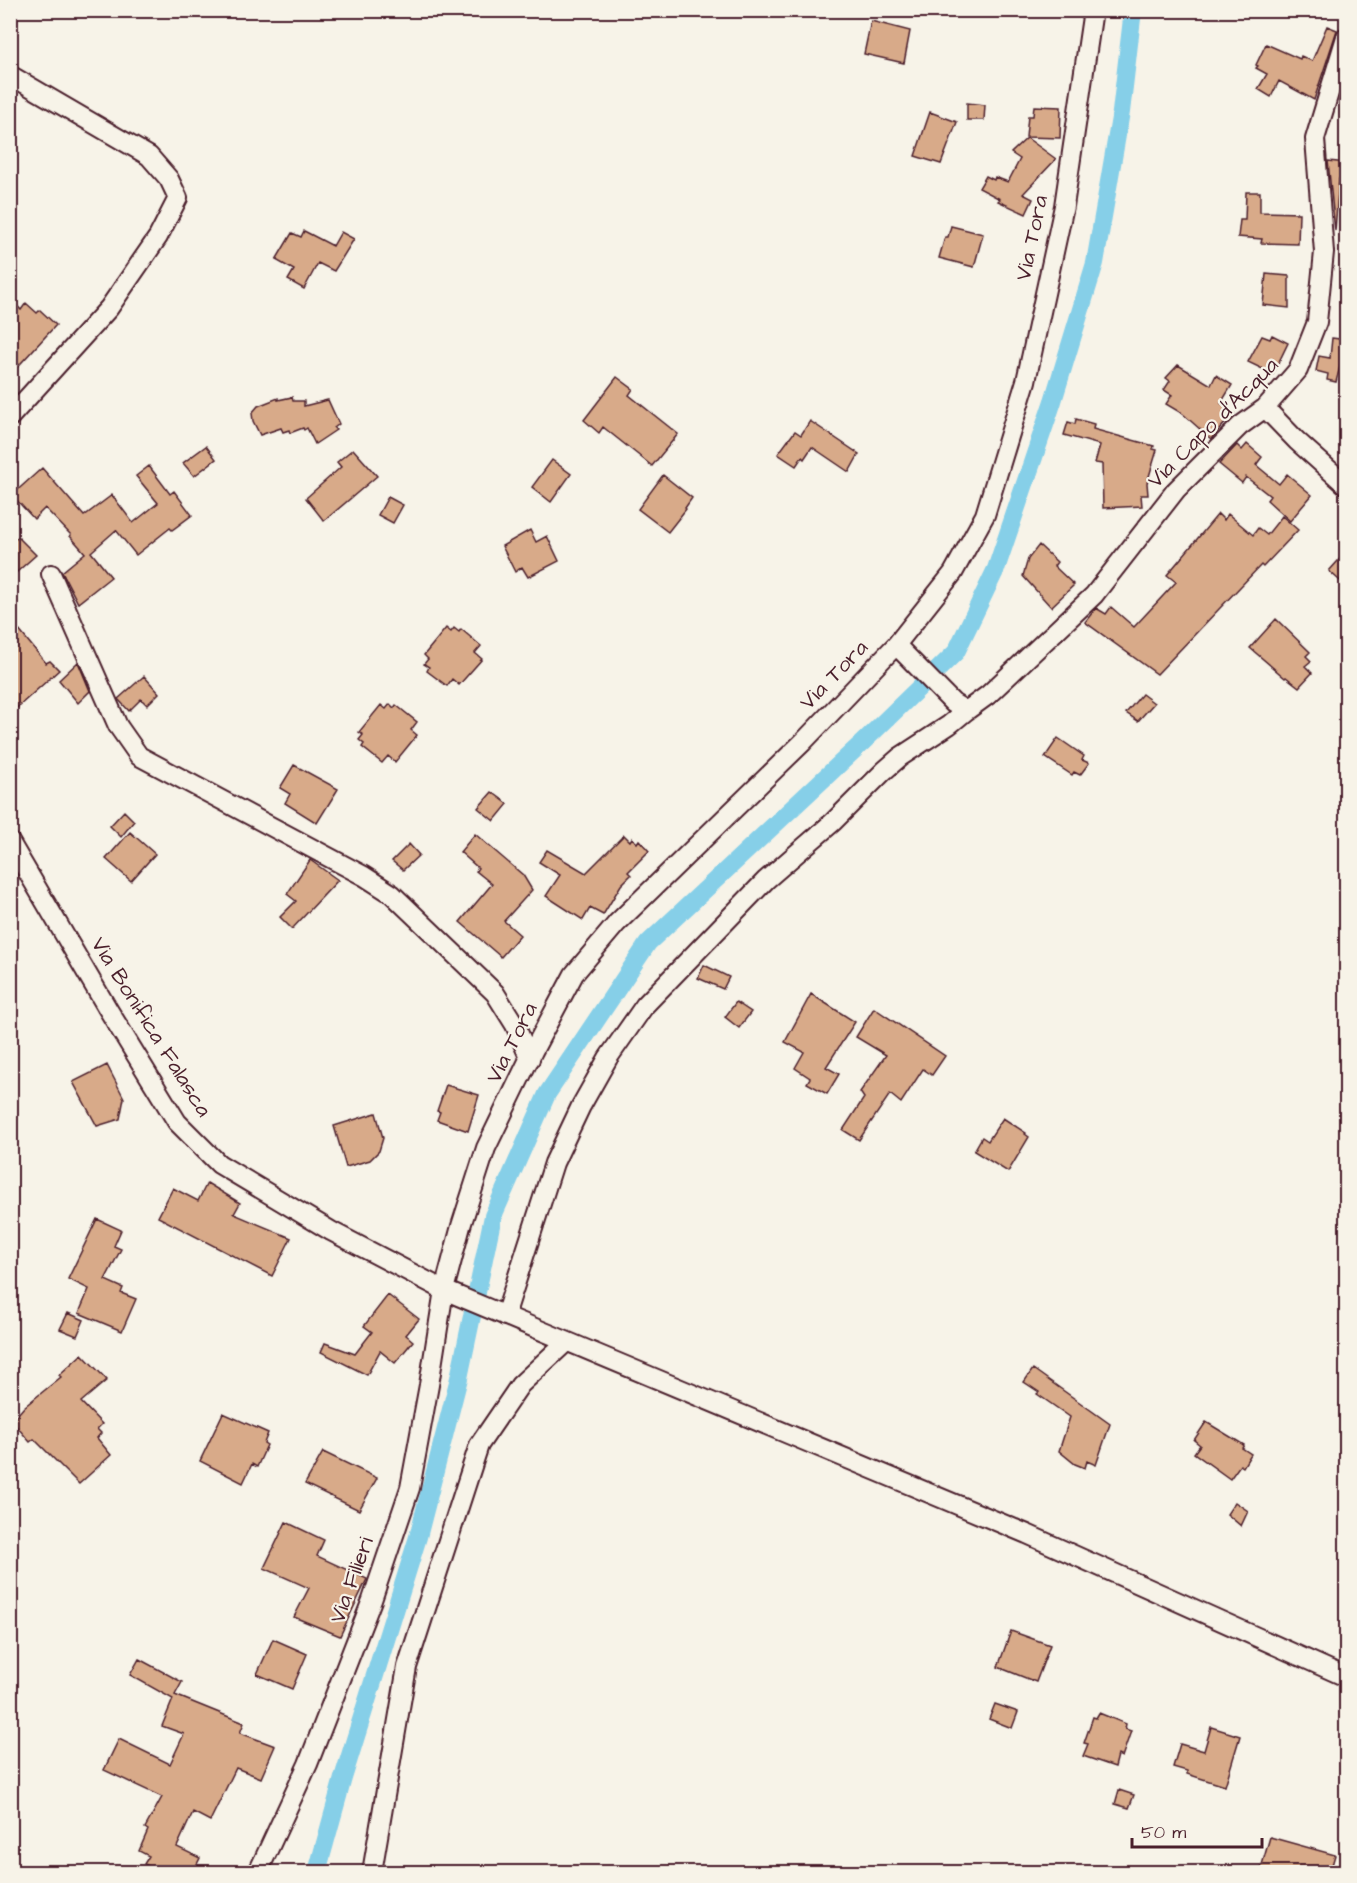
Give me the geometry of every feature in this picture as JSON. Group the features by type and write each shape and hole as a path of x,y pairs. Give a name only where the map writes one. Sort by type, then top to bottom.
{"street":[{"name":"Via Tora","path":"452,1293 460,1226 486,1148 574,974 617,923 899,649 953,573 985,515 1026,381 1064,206 1093,10"},
{"name":"Via Capo d'Acqua","path":"500,1314 559,1154 581,1106 608,1058 645,1005 766,880 833,822 892,764 949,725 959,707 988,695 1094,595 1176,490 1240,426 1265,408 1298,370 1317,322 1324,252 1315,139 1347,37"},
{"path":"10,75 149,156 169,178 177,198 158,237 109,308 10,417"},
{"path":"1265,408 1297,441 1347,485"},
{"path":"51,574 118,726 139,756 364,876 392,894 495,993 515,1025 530,1059"},
{"path":"899,649 959,707"},
{"name":"Via Bonifica Falasca","path":"10,842 177,1122 219,1164 331,1231 452,1293 1027,1534 1347,1677"},
{"name":"Via Filieri","path":"262,1868 308,1764 364,1621 410,1488 429,1385 452,1293"},
{"path":"372,1872 407,1667 479,1445 520,1385 566,1342"}],"building":[{"path":"871,21 910,31 904,63 864,54"},
{"path":"1327,26 1337,30 1314,100 1279,81 1271,97 1258,89 1267,74 1256,68 1266,44 1300,59 1301,56 1312,61"},
{"path":"967,103 985,105 984,120 967,120"},
{"path":"1034,106 1061,107 1060,138 1026,137 1028,116 1033,116"},
{"path":"930,112 957,122 941,164 915,156"},
{"path":"1027,138 1056,159 1023,194 1033,199 1026,214 998,201 1000,199 979,188 986,176 1008,182 1020,159 1011,153"},
{"path":"1328,161 1347,163 1347,179 1339,179 1335,231"},
{"path":"1246,192 1260,192 1260,212 1299,213 1298,244 1261,243 1262,239 1238,237 1240,220 1245,220"},
{"path":"951,226 983,234 974,267 939,258"},
{"path":"304,231 333,246 341,232 354,239 334,271 318,263 304,289 288,280 294,270 276,260 292,233 301,237"},
{"path":"1266,274 1289,276 1289,308 1263,305"},
{"path":"10,298 21,310 26,303 37,313 40,310 56,325 10,375"},
{"path":"1272,335 1288,343 1273,374 1248,362 1262,336 1270,339"},
{"path":"1332,338 1347,340 1347,355 1343,355 1336,382 1327,380 1328,374 1316,371 1319,356 1330,358"},
{"path":"1178,365 1211,385 1216,375 1232,385 1221,403 1234,413 1211,439 1183,414 1166,404 1172,395 1164,390 1170,381 1166,378"},
{"path":"617,377 633,389 629,395 678,434 652,466 603,427 599,433 584,420"},
{"path":"292,397 293,401 304,401 304,406 328,400 339,424 334,428 336,430 315,444 307,428 290,433 289,430 283,432 281,428 260,435 252,413 258,406 278,398 278,400"},
{"path":"1076,419 1094,424 1093,429 1154,446 1153,449 1157,450 1147,483 1148,495 1141,495 1142,506 1103,508 1102,464 1095,463 1100,445 1064,435 1068,422 1075,424"},
{"path":"810,421 859,454 849,472 812,447 796,466 778,454 795,431 801,435"},
{"path":"1247,444 1262,457 1256,465 1279,484 1287,474 1312,495 1290,521 1267,500 1270,496 1246,477 1242,483 1219,464 1237,445 1242,450"},
{"path":"206,446 216,459 194,476 183,463"},
{"path":"353,449 377,476 324,521 306,498 341,467 337,462"},
{"path":"552,460 571,474 551,502 532,487"},
{"path":"149,466 170,494 174,491 192,515 172,530 170,528 136,555 116,530 91,552 111,577 78,603 62,572 85,553 45,508 34,519 12,495 42,468 84,516 112,495 133,523 158,503 136,476"},
{"path":"663,475 692,498 668,532 638,509"},
{"path":"388,497 403,505 393,523 378,515"},
{"path":"1218,514 1224,520 1228,514 1253,535 1258,528 1267,535 1282,516 1298,530 1263,567 1261,565 1157,674 1085,622 1096,608 1106,614 1111,607 1134,627 1176,582 1167,575"},
{"path":"530,530 536,542 547,536 559,561 528,577 522,567 515,572 502,546"},
{"path":"18,537 36,555 10,578 10,544"},
{"path":"1039,545 1057,562 1054,566 1074,585 1051,607 1023,576 1028,559"},
{"path":"1347,551 1347,587 1329,571"},
{"path":"1276,619 1310,652 1306,656 1311,661 1305,666 1312,673 1299,687 1250,648"},
{"path":"446,628 451,632 454,628 459,632 461,629 481,646 475,653 482,659 459,685 452,679 447,686 427,671 429,667 424,664 428,659 424,655"},
{"path":"18,629 46,663 50,661 59,670 10,714 10,636"},
{"path":"78,662 90,691 78,703 59,680"},
{"path":"144,676 159,693 147,705 141,699 129,711 118,699"},
{"path":"1142,694 1154,703 1138,721 1126,713"},
{"path":"390,704 394,708 396,705 417,722 411,730 417,735 395,762 388,756 382,763 362,747 364,744 359,740 363,735 359,732 381,705 386,709"},
{"path":"1058,738 1084,756 1082,760 1089,763 1080,775 1074,772 1072,775 1045,757"},
{"path":"294,765 338,789 317,823 285,803 290,794 280,788"},
{"path":"492,792 508,804 494,821 478,808"},
{"path":"124,811 134,821 121,837 110,826"},
{"path":"130,832 155,854 131,881 106,859"},
{"path":"475,834 523,875 532,890 504,921 520,935 501,957 460,922 492,884 476,871 478,868 460,852"},
{"path":"624,835 630,841 632,838 637,843 639,840 649,851 628,872 631,875 621,885 603,915 590,908 583,920 546,896 560,875 539,862 547,850 586,873"},
{"path":"409,844 419,855 403,870 392,861"},
{"path":"310,860 338,880 292,929 280,917 296,901 287,894"},
{"path":"704,965 729,977 723,989 698,978"},
{"path":"811,994 855,1022 826,1067 839,1074 827,1094 807,1083 810,1078 795,1068 804,1052 785,1042"},
{"path":"736,1002 751,1012 739,1028 725,1017"},
{"path":"874,1008 945,1056 932,1075 923,1069 901,1103 890,1094 859,1140 843,1130 864,1098 860,1092 886,1055 856,1037"},
{"path":"107,1065 124,1098 120,1119 97,1126 73,1082"},
{"path":"446,1085 479,1095 468,1131 437,1120 440,1112 437,1111"},
{"path":"376,1113 383,1138 379,1151 370,1160 346,1167 334,1126"},
{"path":"1003,1118 1029,1137 1008,1172 974,1151 982,1137 988,1141"},
{"path":"207,1183 240,1203 234,1214 291,1238 272,1276 158,1217 173,1188 198,1201"},
{"path":"97,1219 121,1230 114,1246 121,1249 105,1280 123,1288 121,1293 136,1299 122,1331 79,1313 89,1289 68,1279"},
{"path":"388,1295 419,1319 406,1335 413,1341 395,1363 380,1351 367,1375 321,1352 325,1343 355,1354 372,1332 364,1326"},
{"path":"68,1313 84,1320 77,1336 60,1329"},
{"path":"82,1354 107,1380 81,1402 102,1424 97,1429 101,1433 97,1438 111,1455 79,1484 34,1439 30,1442 12,1421 24,1407 61,1377 59,1375"},
{"path":"1033,1369 1110,1424 1096,1465 1087,1461 1085,1468 1075,1464 1059,1451 1070,1417 1024,1382"},
{"path":"223,1413 268,1433 264,1443 267,1445 257,1467 252,1464 243,1483 200,1461"},
{"path":"1206,1422 1244,1445 1242,1448 1251,1454 1243,1467 1240,1465 1230,1479 1194,1453 1200,1445 1194,1440"},
{"path":"323,1452 377,1478 359,1510 305,1484"},
{"path":"1235,1502 1248,1511 1241,1526 1227,1514"},
{"path":"286,1522 324,1540 317,1556 367,1579 340,1636 294,1617 309,1588 264,1568"},
{"path":"1011,1631 1050,1645 1036,1682 998,1667"},
{"path":"273,1639 307,1654 292,1689 257,1674"},
{"path":"139,1659 182,1682 175,1695 244,1723 240,1733 275,1746 261,1778 236,1768 210,1821 193,1812 177,1847 200,1858 193,1872 162,1872 144,1864 149,1856 139,1851 148,1830 145,1828 162,1797 104,1770 119,1739 170,1764 184,1734 162,1726 173,1699 130,1675"},
{"path":"995,1704 1018,1712 1012,1728 989,1719"},
{"path":"1099,1713 1126,1724 1125,1729 1131,1731 1122,1757 1118,1755 1115,1767 1083,1756 1088,1744 1084,1743 1093,1717 1096,1718"},
{"path":"1211,1727 1240,1736 1225,1786 1173,1767 1180,1744 1204,1751"},
{"path":"1119,1790 1134,1795 1129,1808 1115,1804"},
{"path":"1270,1837 1335,1855 1330,1872 1260,1872"}],"waterway":[{"path":"317,1872 343,1778 418,1537 459,1378 493,1216 547,1094 648,943 956,652 996,569 1053,401 1095,263 1121,112 1133,10"}]}
